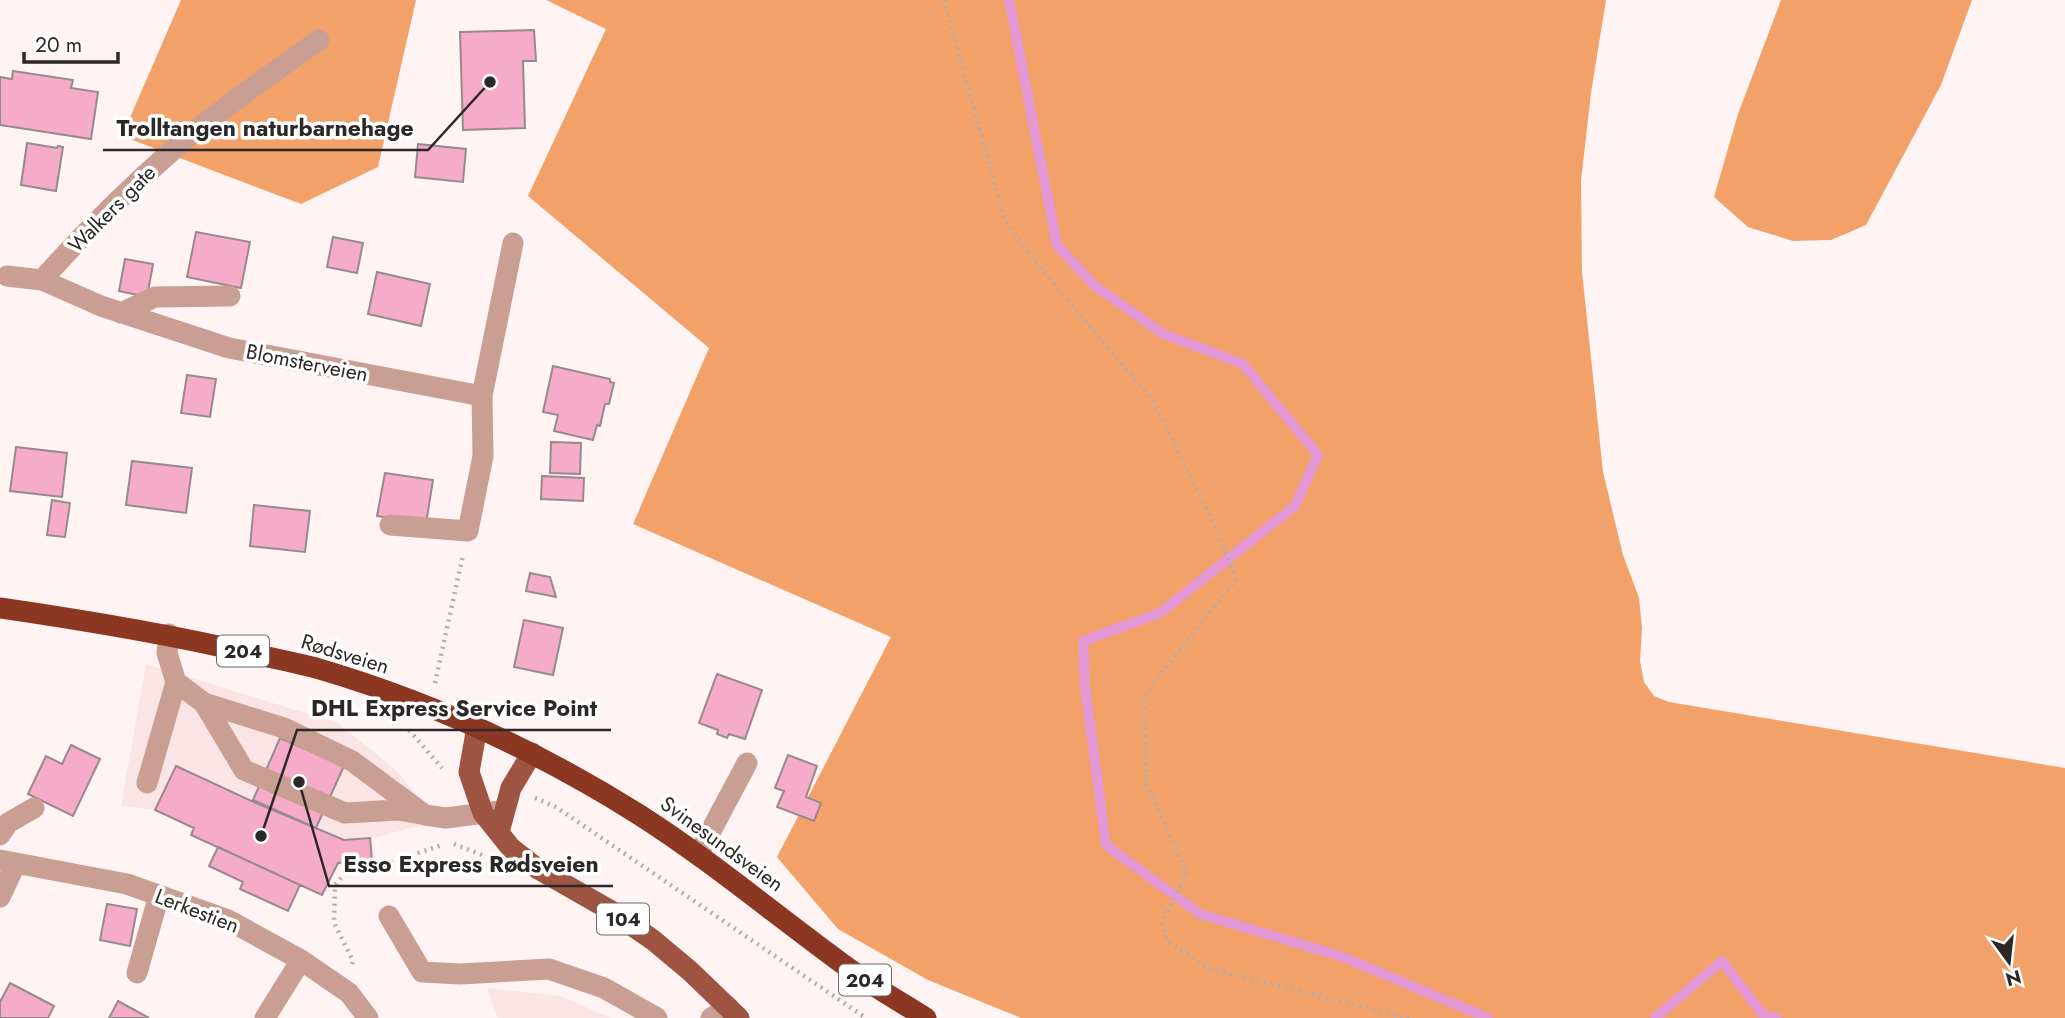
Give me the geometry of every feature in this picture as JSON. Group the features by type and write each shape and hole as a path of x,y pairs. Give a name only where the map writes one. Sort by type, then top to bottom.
{"highway":[{"name":"Rødsveien","path":"0,608 169,634 316,668 477,727"},
{"name":"Svinesundsveien","path":"477,727 532,753 639,814 853,972 926,1018"}],"main road":[{"name":"104","path":"477,727 469,772 483,813 511,848 538,869 608,909 653,940 726,1014"},
{"path":"499,832 511,788 532,753"}],"street":[{"name":"Walkers gate","path":"42,280 99,220 176,148 239,96 319,40"},
{"path":"390,525 468,531 483,456 482,396 513,243"},
{"name":"Blomsterveien","path":"2,274 42,280 121,313 229,348 482,396"},
{"path":"121,313 155,297 230,296"},
{"path":"146,783 176,682 167,653 169,634"},
{"path":"176,682 204,703 284,727 352,761 425,815"},
{"path":"204,703 244,770 345,813 398,810 446,818 505,810"},
{"path":"698,855 747,763"},
{"path":"0,835 8,822 34,808"},
{"path":"0,897 8,861"},
{"name":"Lerkestien","path":"8,861 127,884 228,920 301,960 349,993 368,1018"},
{"path":"137,974 159,895"},
{"path":"389,916 422,972 460,974 549,969 604,988 657,1018"},
{"path":"265,1018 301,960"}],"path":[{"path":"944,0 1005,221 1037,264 1152,399 1220,536 1236,580 1144,695 1146,783 1186,873 1162,922 1167,941 1210,969 1409,1018"},
{"path":"427,708 437,677 468,531"},
{"path":"556,807 866,1018"}],"shaded area":[{"path":"181,0 416,0 378,167 301,204 122,136"},
{"path":"546,0 1606,0 1591,93 1581,181 1582,272 1603,472 1623,555 1639,598 1642,628 1640,661 1644,682 1654,696 1669,702 2065,768 2065,1018 1021,1018 928,980 838,929 777,857 891,637 633,524 709,348 528,196 606,29"},
{"path":"1781,0 1972,0 1941,85 1866,225 1831,240 1793,241 1748,227 1714,197 1738,114"},
{"path":"146,664 338,723 397,771 437,820 371,839 374,860 337,864 322,896 300,886 288,911 241,888 243,882 209,867 218,848 191,835 194,828 156,810 121,806"},
{"path":"487,988 560,996 611,1018 498,1018"}],"building":[{"path":"534,30 536,61 523,61 525,128 463,130 460,32"},
{"path":"13,71 73,80 71,88 98,92 91,139 0,125 0,77 12,79"},
{"path":"27,143 63,147 56,191 21,185"},
{"path":"418,144 466,149 463,182 415,177"},
{"path":"196,232 250,242 241,288 187,277"},
{"path":"333,237 363,243 357,273 327,267"},
{"path":"125,259 153,264 147,297 119,291"},
{"path":"377,272 430,284 421,326 368,314"},
{"path":"553,366 610,379 610,382 614,383 609,404 605,404 600,426 597,425 593,440 554,431 558,415 543,412"},
{"path":"187,375 216,379 210,417 181,413"},
{"path":"551,442 581,443 580,474 550,473"},
{"path":"16,447 67,453 62,497 10,491"},
{"path":"132,461 192,468 186,513 126,505"},
{"path":"385,473 433,480 426,524 377,516"},
{"path":"542,476 584,478 583,501 541,499"},
{"path":"52,500 70,503 65,537 47,535"},
{"path":"254,505 310,511 305,552 250,546"},
{"path":"530,573 550,577 556,597 526,591"},
{"path":"524,620 563,628 553,675 514,667"},
{"path":"717,674 762,690 745,739 729,734 727,738 717,734 718,730 699,723"},
{"path":"280,738 344,766 316,828 253,800"},
{"path":"71,745 100,759 73,816 28,794 46,756 62,764"},
{"path":"788,755 817,766 806,797 821,803 814,821 777,807 784,791 775,788"},
{"path":"176,766 344,840 370,838 372,860 338,863 322,895 191,835 194,828 155,810"},
{"path":"218,847 300,885 288,911 240,889 243,882 209,866"},
{"path":"107,904 137,909 130,946 100,940"},
{"path":"10,983 54,1006 48,1018 0,1018 0,1002"},
{"path":"118,1001 149,1018 109,1018"}],"waterway":[{"path":"1009,0 1057,245 1094,285 1163,334 1243,364 1318,455 1295,506 1160,613 1083,641 1085,687 1106,845 1200,914 1343,957 1488,1018"},
{"path":"1655,1018 1722,961 1763,1015 1777,1018"}],"place":[{"name":"Trolltangen naturbarnehage","path":"490,82"},
{"name":"Esso Express Rødsveien","path":"299,782"},
{"name":"DHL Express Service Point","path":"261,836"}]}
